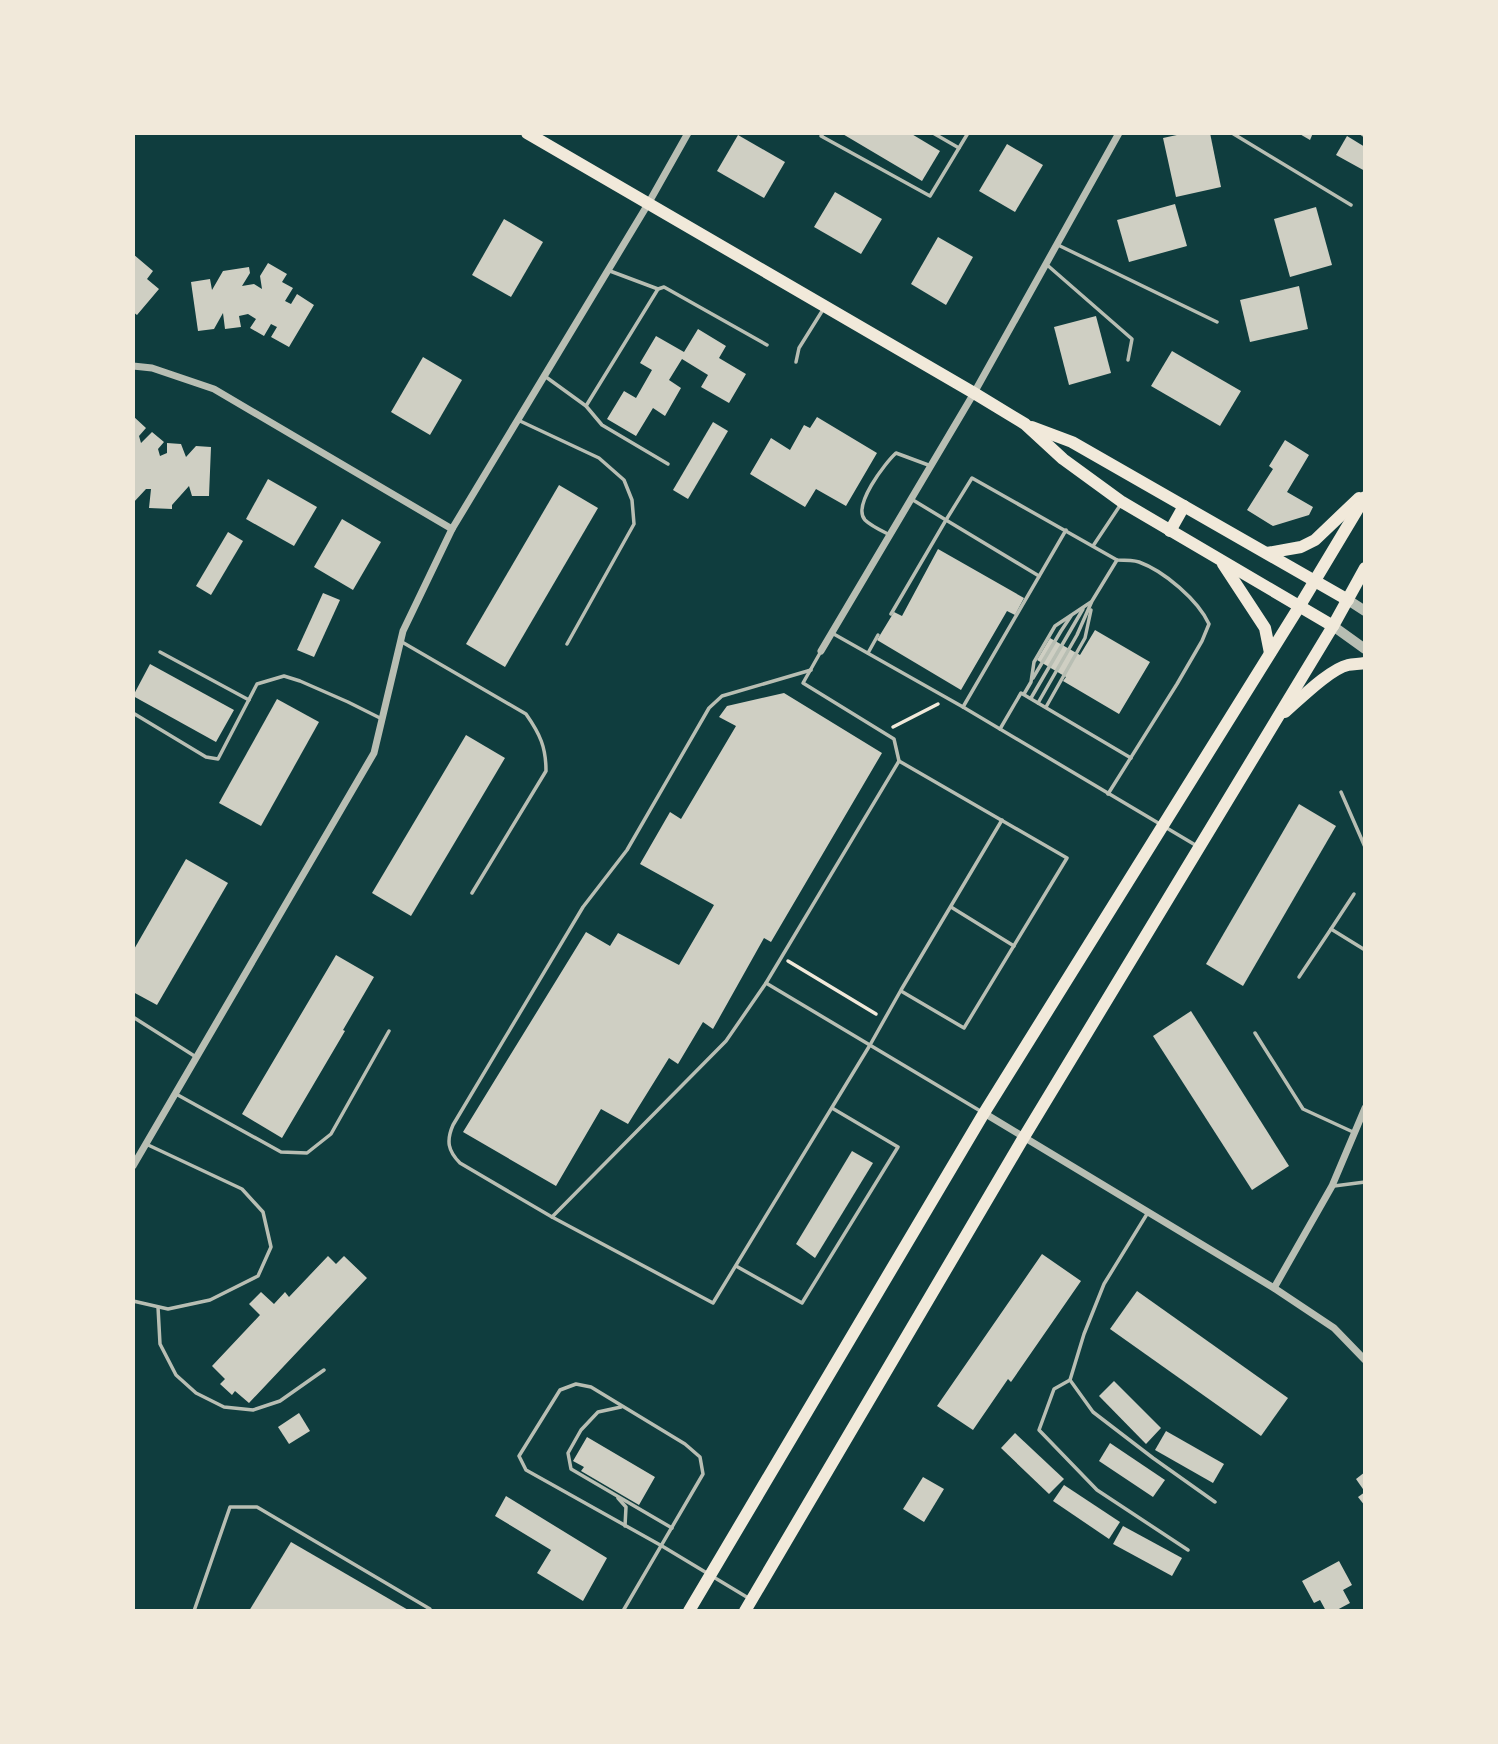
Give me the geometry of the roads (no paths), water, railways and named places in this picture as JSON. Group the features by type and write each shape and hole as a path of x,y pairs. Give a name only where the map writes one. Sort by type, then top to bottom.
{"main road":[{"path":"527,133 544,137 648,204 1025,424 1072,442 1348,600"},
{"path":"1025,424 1063,459 1122,502 1333,626"},
{"path":"1266,553 1301,547 1315,540 1365,492"},
{"path":"690,1611 984,1113 1365,497"},
{"path":"1170,531 1184,506"},
{"path":"1221,561 1265,628 1270,653"},
{"path":"749,1605 1024,1137 1333,626 1365,568"},
{"path":"1277,719 1340,668 1365,663"}],"street":[{"path":"133,1166 374,753 403,631 452,529 688,133"},
{"path":"821,651 974,393 1119,133"},
{"path":"133,366 152,368 214,389 452,529"},
{"path":"1348,600 1365,611"},
{"path":"1333,626 1365,649"},
{"path":"1274,1288 1332,1186 1365,1108"},
{"path":"984,1113 1274,1288 1334,1328 1365,1360"}],"lane":[{"path":"822,133 821,136 930,196 968,133"},
{"path":"933,133 959,148"},
{"path":"1232,133 1351,205"},
{"path":"1057,245 1217,322"},
{"path":"1046,264 1132,339 1128,360"},
{"path":"608,271 658,289 664,288 767,345"},
{"path":"586,406 658,289"},
{"path":"796,362 799,348 825,306"},
{"path":"545,375 586,406 602,425 668,464"},
{"path":"518,420 599,458 624,480 632,500 634,524 567,644"},
{"path":"890,535 866,520 861,513 863,502 887,462 896,453 931,466"},
{"path":"891,614 972,478 1117,560 1137,561 1172,582 1203,611 1209,624 1196,652 1108,794"},
{"path":"911,499 1039,576"},
{"path":"1093,546 1122,502"},
{"path":"963,707 1066,530"},
{"path":"1038,703 1117,560"},
{"path":"999,730 1021,693 1024,694 1031,682 1034,663 1055,626 1092,601"},
{"path":"1045,707 1085,638 1092,601"},
{"path":"1031,698 1084,607"},
{"path":"832,633 1199,847"},
{"path":"868,653 878,635"},
{"path":"401,641 526,714 539,733 546,755 546,771 472,893"},
{"path":"552,1217 726,1041 766,983 899,761 894,739 803,683 821,651"},
{"path":"160,652 249,700"},
{"path":"811,670 722,696 709,708 627,850 583,907 453,1125 449,1134 449,1148 460,1163 552,1217 713,1303 870,1045 1002,820"},
{"path":"133,713 206,757 218,759 257,684 270,679 284,676 300,681 382,719"},
{"path":"1024,694 1131,758"},
{"path":"899,761 1067,858 964,1028 901,990"},
{"path":"1340,792 1365,847"},
{"path":"1299,977 1354,894"},
{"path":"951,907 1014,946"},
{"path":"1331,929 1365,950"},
{"path":"766,983 984,1113"},
{"path":"133,1017 197,1058"},
{"path":"176,1094 281,1152 307,1153 331,1134 389,1031"},
{"path":"1255,1033 1303,1109 1354,1133"},
{"path":"736,1266 802,1303 898,1147 832,1108"},
{"path":"133,1301 168,1309 210,1300 258,1276 271,1247 263,1212 242,1189 146,1144"},
{"path":"1332,1186 1365,1182"},
{"path":"1148,1212 1104,1284 1084,1334 1070,1380 1054,1389 1039,1430 1097,1490 1188,1550"},
{"path":"158,1307 160,1344 176,1375 196,1393 223,1407 253,1410 280,1401 324,1370"},
{"path":"1070,1380 1093,1412 1215,1502"},
{"path":"623,1611 662,1546 703,1474 700,1457 685,1444 624,1406 591,1387 576,1384 560,1390 519,1457 526,1470 662,1546 710,1576 749,1605"},
{"path":"624,1406 598,1412 581,1430 568,1453 571,1469 672,1528"},
{"path":"614,1494 626,1507 625,1525"},
{"path":"194,1611 230,1507 257,1507 430,1611"}]}
